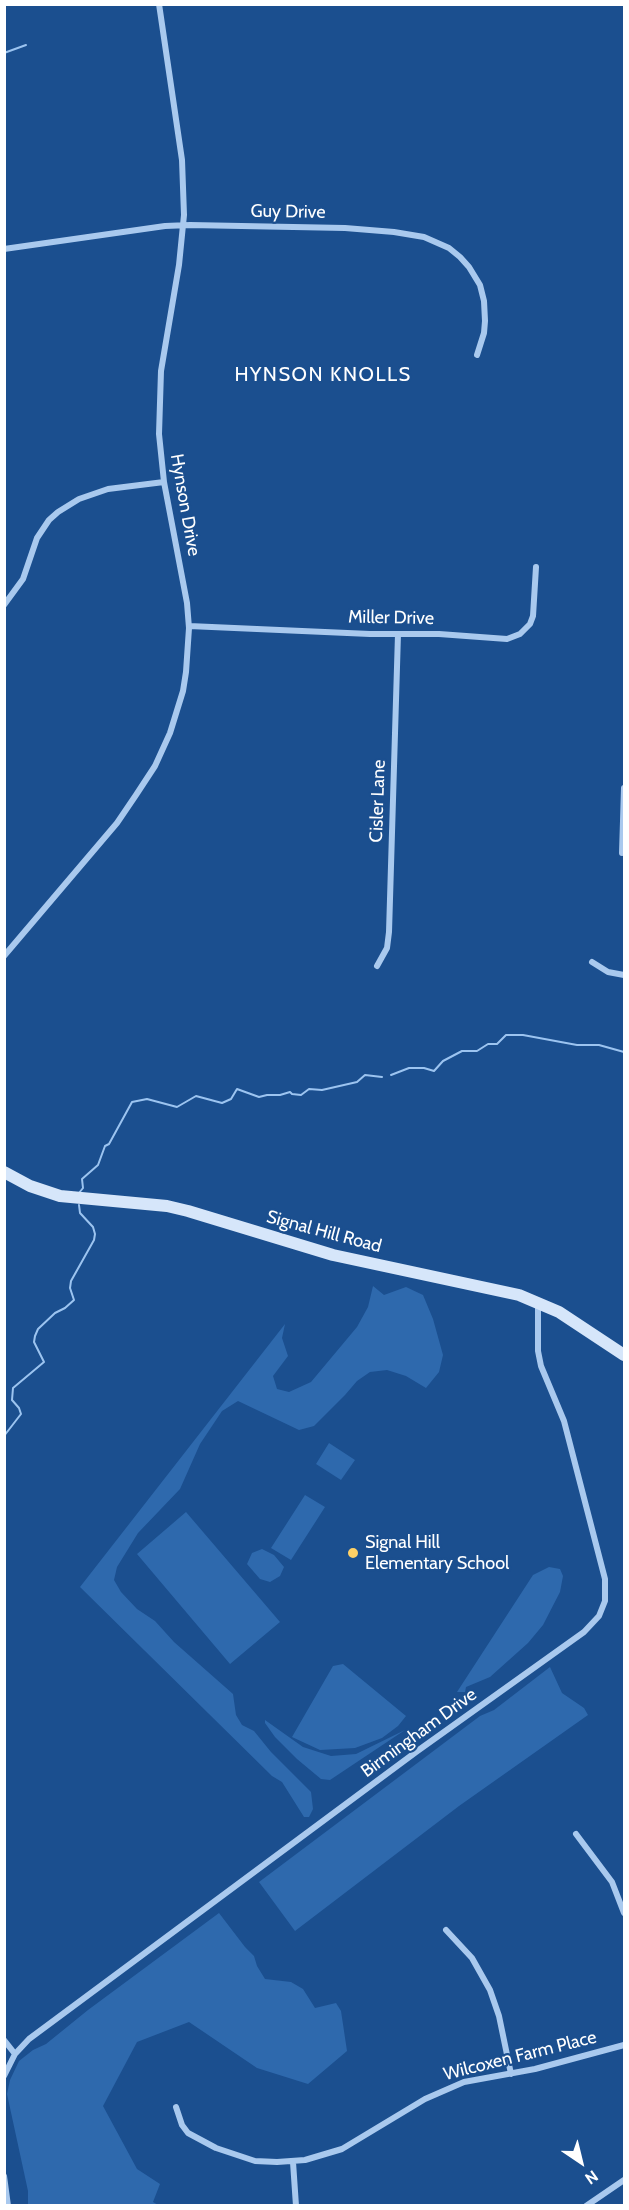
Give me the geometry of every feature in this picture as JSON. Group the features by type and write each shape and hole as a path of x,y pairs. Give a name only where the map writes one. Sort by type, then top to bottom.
{"main road":[{"name":"Signal Hill Road","path":"4,1172 30,1186 60,1196 166,1206 343,1257 502,1291 538,1302 559,1312 624,1354"}],"street":[{"name":"Hynson Drive","path":"4,956 117,823 155,766 170,733 183,691 189,626 185,582 164,482 159,434 161,370 184,225 182,160 159,4"},
{"name":"Guy Drive","path":"4,249 184,225 372,229 410,234 437,242 460,257 470,267 480,285 486,310 484,333 477,355"},
{"path":"4,605 22,579 37,538 48,520 58,512 79,499 99,492 164,482"},
{"name":"Miller Drive","path":"189,626 507,639 520,634 530,624 533,616 536,567"},
{"name":"Cisler Lane","path":"377,966 387,948 389,932 398,634"},
{"path":"622,853 624,789"},
{"path":"592,962 608,972 624,975"},
{"name":"Birmingham Drive","path":"4,2076 15,2054 30,2039 416,1752 584,1632 599,1616 605,1601 605,1579 564,1421 541,1366 538,1302"},
{"path":"576,1834 612,1882 624,1913"},
{"path":"446,1930 472,1958 490,1990 500,2016 511,2074"},
{"path":"4,2040 15,2054"},
{"name":"Wilcoxen Farm Place","path":"176,2107 182,2125 188,2133 207,2144 237,2157 255,2161 292,2162 342,2149 425,2099 464,2082 561,2063 624,2045"},
{"path":"292,2162 296,2205"},
{"path":"4,2176 8,2205"},
{"path":"586,2205 624,2180"}],"shaded area":[{"path":"373,1286 384,1295 406,1287 423,1295 433,1319 443,1355 439,1372 426,1388 406,1376 387,1370 370,1372 357,1381 314,1426 299,1430 238,1401 222,1411 200,1444 180,1489 138,1533 117,1567 114,1580 121,1592 137,1609 155,1621 174,1642 233,1694 236,1715 242,1725 254,1731 271,1752 311,1792 313,1809 309,1817 304,1817 282,1782 272,1776 80,1587 285,1324 282,1338 288,1356 273,1376 277,1389 289,1392 311,1382 357,1327 368,1307"},
{"path":"329,1443 355,1460 341,1480 316,1464"},
{"path":"305,1495 325,1507 291,1560 271,1548"},
{"path":"186,1512 280,1622 230,1664 137,1554"},
{"path":"262,1549 274,1555 284,1567 280,1576 270,1582 260,1579 247,1564 252,1553"},
{"path":"549,1567 560,1569 563,1576 560,1592 543,1625 528,1643 490,1677 466,1687 465,1692 457,1692 533,1575"},
{"path":"343,1664 406,1716 398,1726 382,1738 355,1748 320,1750 292,1737 333,1666"},
{"path":"550,1667 562,1693 584,1708 588,1715 459,1806 295,1931 259,1882 480,1716 494,1710"},
{"path":"265,1720 303,1747 331,1756 356,1754 405,1730 330,1780 321,1779 297,1759 275,1737"},
{"path":"219,1913 254,1956 265,1979 291,1982 303,1989 315,2008 336,2003 341,2011 347,2051 308,2084 257,2068 189,2022 137,2042 103,2106 137,2169 160,2184 153,2202 158,2205 28,2205 28,2191 7,2094 10,2080 19,2061 33,2050 46,2044"}],"waterway":[{"path":"4,53 26,45"},
{"path":"391,1075 409,1068 434,1071 443,1061 462,1051 477,1051 488,1044 497,1044 506,1035 523,1035 577,1045 599,1045 624,1052"},
{"path":"79,1193 83,1188 82,1179 98,1165 105,1146 109,1144 132,1102 147,1099 177,1107 196,1096 222,1103 231,1099 237,1089 259,1097 290,1092 301,1095 309,1089 322,1090 357,1082 365,1075 382,1077"},
{"path":"4,1436 21,1414 12,1400 13,1388 44,1362 34,1342 38,1329 74,1300 70,1288 71,1281 94,1240 93,1227 80,1213 79,1205"}],"place":[{"name":"Signal Hill Elementary School","path":"353,1553"}],"district":[{"name":"HYNSON KNOLLS","path":"323,375"}]}
